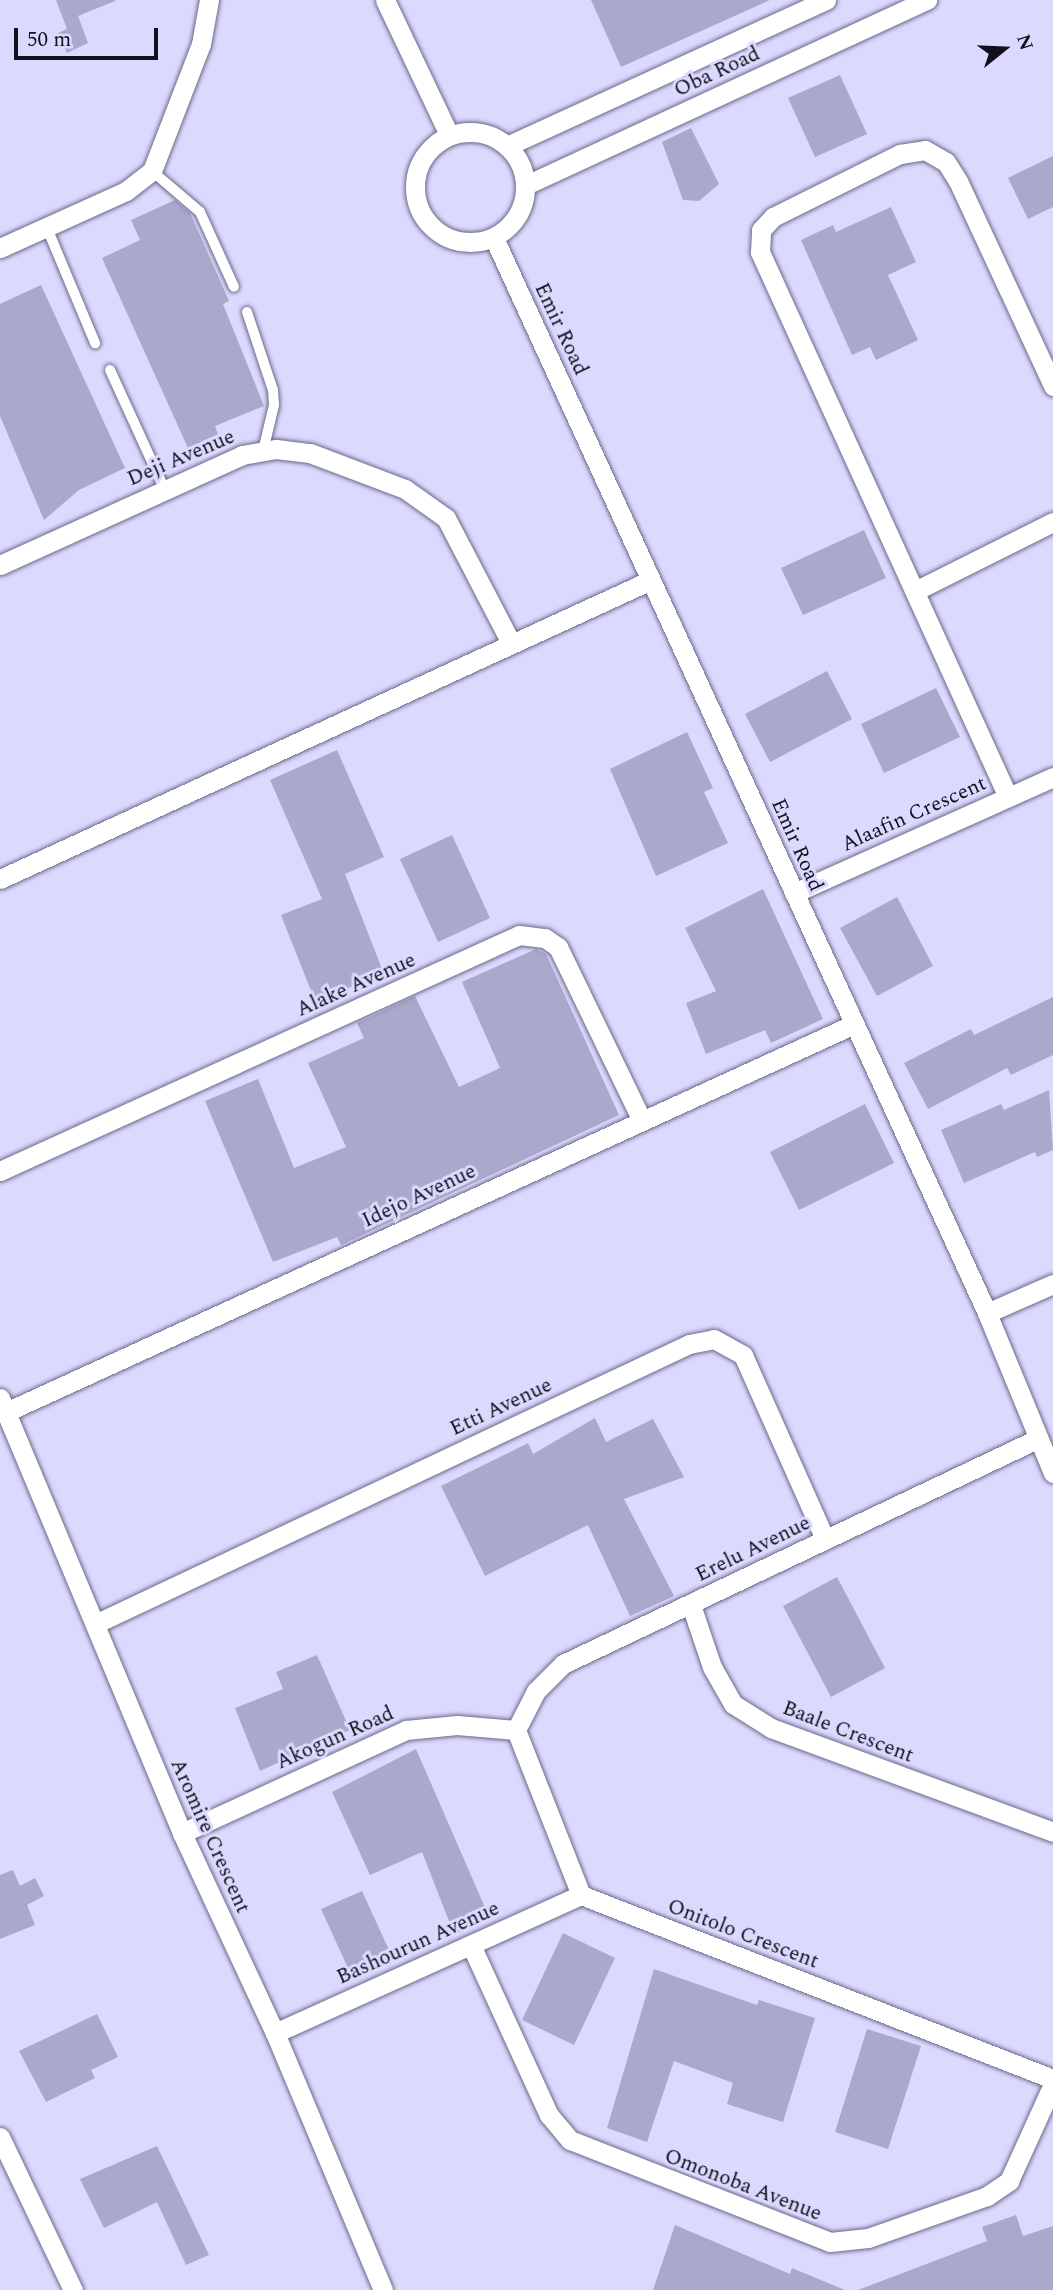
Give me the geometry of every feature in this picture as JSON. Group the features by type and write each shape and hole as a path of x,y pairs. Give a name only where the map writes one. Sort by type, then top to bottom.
{"street":[{"path":"0,248 126,191 152,171 201,44 209,0"},
{"path":"385,0 449,135"},
{"path":"507,146 826,0"},
{"name":"Oba Road","path":"526,185 927,0"},
{"path":"478,132 507,146 523,169 526,185 518,216 494,238 477,243 451,239 429,224 419,209 416,174 434,145 449,135 478,132"},
{"path":"1008,797 917,590 760,252 761,230 773,217 900,154 925,150 946,162 958,181 1053,386"},
{"name":"Emir Road","path":"494,238 852,1025 987,1313 1053,1473"},
{"name":"Deji Avenue","path":"0,565 242,455 263,451 310,453 405,489 446,517 512,643"},
{"path":"917,590 1053,522"},
{"path":"0,879 651,580"},
{"name":"Alaafin Crescent","path":"794,893 1053,777"},
{"name":"Alake Avenue","path":"0,1171 519,935 545,938 558,947 640,1119"},
{"name":"Idejo Avenue","path":"3,1405 852,1025"},
{"path":"987,1313 1053,1284"},
{"name":"Etti Avenue","path":"97,1623 689,1344 714,1339 743,1354 825,1539"},
{"name":"Aromire Crescent","path":"3,1405 97,1623 182,1833 275,2033 383,2290"},
{"name":"Erelu Avenue","path":"516,1730 536,1691 563,1664 1037,1439"},
{"name":"Baale Crescent","path":"691,1605 712,1667 733,1704 771,1728 1053,1832"},
{"name":"Akogun Road","path":"182,1833 406,1730 457,1724 516,1730"},
{"path":"516,1730 581,1895"},
{"name":"Bashourun Avenue","path":"275,2033 581,1895"},
{"name":"Onitolo Crescent","path":"581,1895 1053,2082"},
{"name":"Omonoba Avenue","path":"471,1945 548,2115 570,2140 830,2242 868,2238 987,2196 1009,2181 1053,2082"},
{"path":"0,2137 73,2290"}],"lane":[{"path":"152,171 200,212 234,287"},
{"path":"47,228 95,343"},
{"path":"247,312 273,390 274,405 263,451"},
{"path":"110,370 165,489"}],"building":[{"path":"56,0 115,1 78,16 88,43 67,53 58,33 67,29"},
{"path":"591,0 770,0 621,67"},
{"path":"840,75 867,134 815,157 788,98"},
{"path":"691,128 719,184 699,201 683,200 662,142"},
{"path":"1053,156 1053,207 1028,219 1008,178"},
{"path":"175,200 190,213 229,301 223,304 264,406 215,426 218,434 188,448 102,258 140,240 131,220"},
{"path":"891,207 916,262 888,275 918,340 876,360 870,347 852,355 801,240 833,225 836,232"},
{"path":"41,285 125,468 79,490 44,520 0,416 0,304"},
{"path":"864,530 886,578 803,615 781,568"},
{"path":"827,671 852,719 770,762 745,714"},
{"path":"936,688 960,737 884,773 861,724"},
{"path":"687,732 713,788 704,792 728,843 656,876 610,769"},
{"path":"337,750 384,857 345,874 384,974 315,1001 281,915 322,899 270,780"},
{"path":"452,835 490,918 438,942 400,859"},
{"path":"763,889 823,1019 771,1043 765,1030 706,1054 686,1003 716,991 685,928"},
{"path":"897,897 933,966 877,996 840,928"},
{"path":"536,949 546,954 619,1115 341,1245 337,1237 273,1262 205,1101 258,1079 294,1168 346,1147 308,1063 364,1038 357,1023 415,996 459,1087 500,1068 462,982"},
{"path":"1053,997 1053,1055 1011,1075 1007,1068 928,1109 904,1063 971,1029 974,1035"},
{"path":"1049,1090 1053,1150 1037,1157 1035,1152 964,1183 941,1130 1001,1104 1004,1110"},
{"path":"865,1104 894,1163 799,1210 770,1152"},
{"path":"595,1418 606,1442 653,1419 684,1477 624,1499 674,1596 630,1616 588,1525 485,1576 441,1486 528,1443 533,1454"},
{"path":"837,1577 885,1668 831,1697 783,1606"},
{"path":"317,1655 350,1730 260,1771 235,1708 283,1689 276,1672"},
{"path":"416,1749 490,1919 454,1934 422,1852 370,1875 332,1792"},
{"path":"13,1870 20,1886 35,1878 44,1896 27,1905 35,1925 0,1939 0,1875"},
{"path":"362,1891 394,1961 353,1979 321,1909"},
{"path":"563,1933 615,1958 574,2045 522,2020"},
{"path":"654,1969 757,2005 759,2000 815,2018 783,2122 727,2104 733,2083 674,2061 647,2142 607,2128"},
{"path":"97,2014 118,2057 91,2070 95,2078 46,2102 19,2051"},
{"path":"867,2029 921,2046 888,2149 835,2132"},
{"path":"157,2146 209,2255 186,2265 157,2202 104,2228 80,2179"},
{"path":"1016,2215 1023,2236 1053,2226 1053,2290 858,2290 987,2241 982,2227"},
{"path":"675,2225 790,2274 792,2268 845,2290 653,2290"}]}
